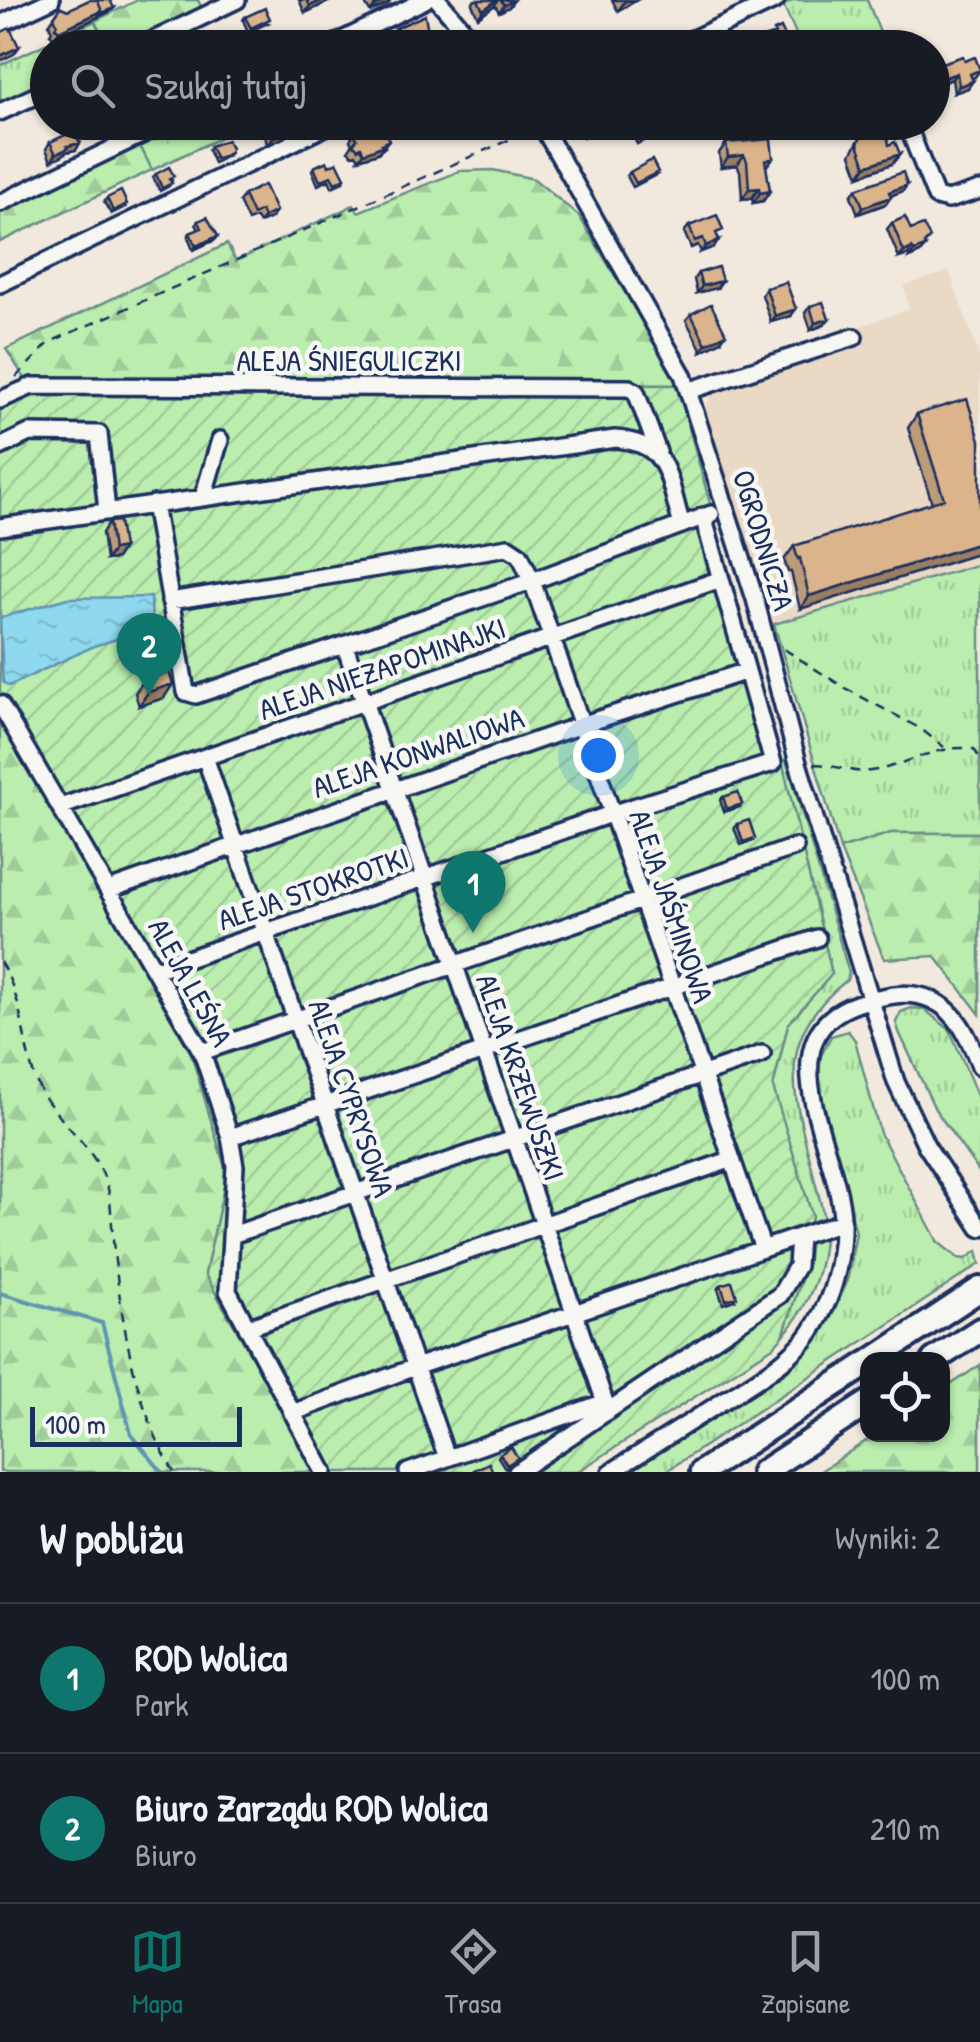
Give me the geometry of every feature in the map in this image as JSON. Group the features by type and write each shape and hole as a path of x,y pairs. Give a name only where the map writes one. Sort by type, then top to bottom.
{"highway":[{"path":"884,1352 980,1288"},
{"path":"946,1352 980,1330"},
{"path":"702,1472 860,1368"},
{"path":"763,1472 860,1409"}],"street":[{"path":"0,24 50,0"},
{"path":"174,30 237,0"},
{"path":"363,30 425,0"},
{"path":"438,0 464,30"},
{"path":"712,30 776,0"},
{"path":"0,112 30,98"},
{"path":"0,202 130,140"},
{"path":"0,284 298,140"},
{"name":"OGRODNICZA","path":"549,140 683,375 766,642 798,764 910,1115 976,1222"},
{"path":"913,140 936,197 948,200 980,190"},
{"path":"688,391 854,337"},
{"name":"ALEJA ŚNIEGULICZKI","path":"0,400 32,386 628,388 636,392 658,452"},
{"path":"0,446 28,433 99,434 106,511"},
{"path":"203,497 220,440"},
{"path":"0,527 589,441 630,440 658,452 682,524"},
{"path":"154,504 186,692 190,694 532,581 707,515 748,672"},
{"path":"170,601 508,547 520,555 532,581"},
{"name":"ALEJA NIEZAPOMINAJKI","path":"60,806 721,578"},
{"name":"ALEJA JAŚMINOWA","path":"532,581 763,1249"},
{"name":"ALEJA KRZEWUSZKI","path":"344,646 606,1406"},
{"name":"ALEJA KONWALIOWA","path":"108,890 580,725 748,672"},
{"name":"ALEJA STOKROTKI","path":"154,970 611,814 773,763 748,672"},
{"name":"ALEJA LEŚNA","path":"0,704 202,1052 230,1137 235,1179 228,1292 324,1472"},
{"name":"ALEJA CYPRYSOWA","path":"204,757 447,1458"},
{"path":"202,1052 795,848"},
{"path":"230,1137 816,938"},
{"path":"612,1472 780,1363 808,1337 829,1298 840,1258 842,1222 809,1087 811,1056 820,1029 845,1007 910,993 935,1001 958,1020 980,1066"},
{"path":"232,1235 762,1054"},
{"path":"248,1328 730,1160"},
{"path":"292,1413 415,1367 842,1222"},
{"path":"516,1472 606,1406 780,1295 796,1266 804,1235"},
{"path":"408,1472 606,1406"}],"path":[{"path":"12,380 50,342 504,140"},
{"path":"766,642 921,728 944,748"},
{"path":"798,764 831,764 855,772 870,772 914,761 944,748 974,749 980,758"},
{"path":"0,962 16,991 35,1080 84,1141 108,1188 119,1295 140,1399 155,1440 174,1472"}],"shaded area":[{"path":"949,271 980,358 980,564 774,624 705,408 712,394 859,344 855,328 909,309 904,286"}],"green space":[{"path":"138,0 198,0 202,9 156,30 99,30 95,21"},
{"path":"794,0 867,0 879,30 794,30 783,5"},
{"path":"95,21 99,30 76,30"},
{"path":"30,51 30,89 0,103 0,65"},
{"path":"142,140 215,140 152,170 138,142"},
{"path":"138,142 152,170 0,242 0,206"},
{"path":"493,170 534,179 579,216 672,370 677,385 27,382 6,349 227,244 236,261 354,205 358,212 460,171"},
{"path":"27,382 677,385 782,761 832,974 788,1024 773,1087 812,1215 808,1258 783,1336 773,1347 577,1472 318,1472 205,1274 227,1174 191,1053 0,717 0,395"},
{"path":"980,564 980,833 891,833 840,849 774,624"},
{"path":"0,717 191,1053 227,1174 205,1274 318,1472 0,1472"},
{"path":"786,759 849,973 807,1025 798,1048 794,1071 796,1095 822,1211 824,1238 814,1283 783,1336 808,1258 773,1087 788,1024 832,974 782,761"},
{"path":"891,833 980,833 980,1014 935,956 884,959 840,849"},
{"path":"924,1009 950,1030 980,1103 980,1173 935,1109 899,1032 896,1022 901,1012"},
{"path":"848,1031 855,1040 880,1133 938,1242 958,1258 966,1259 977,1251 980,1264 665,1472 628,1472 788,1370 821,1335 834,1312 847,1282 856,1233 818,1080 821,1056 831,1036"},
{"path":"980,1365 980,1472 819,1472 864,1442 950,1442 950,1385"}],"water":[{"path":"151,597 152,628 94,646 9,686 3,682 0,618 67,598"}],"building":[{"path":"97,0 102,11 58,30 54,17 61,7 68,10"},
{"path":"97,0 110,0 114,8 100,14"},
{"path":"478,0 497,0 483,10"},
{"path":"265,8 270,19 251,28 245,17"},
{"path":"425,15 428,30 397,30"},
{"path":"10,28 19,47 0,56 0,33"},
{"path":"975,57 980,70 970,74 973,81 959,86 957,73 950,76 950,60"},
{"path":"78,140 80,143 56,154 50,142"},
{"path":"227,140 230,153 216,159 210,146"},
{"path":"356,140 389,140 364,153 353,144"},
{"path":"771,140 773,158 765,160 770,191 749,189 744,155 728,157 726,143"},
{"path":"859,140 888,140 889,145 895,142 900,154 866,166"},
{"path":"652,160 658,172 636,183 630,172"},
{"path":"327,161 329,166 337,162 345,178 335,183 331,176 320,181 314,167"},
{"path":"169,167 174,176 169,179 172,183 162,188 156,174"},
{"path":"903,172 907,185 889,192 891,197 863,207 856,189"},
{"path":"264,185 276,211 264,217 261,211 253,215 244,195"},
{"path":"121,191 127,204 113,211 107,198"},
{"path":"717,215 723,230 716,233 719,240 706,246 703,238 695,241 689,226"},
{"path":"207,217 218,236 196,246 190,233 202,228 198,221"},
{"path":"905,217 911,230 923,225 930,238 925,247 904,252 892,223"},
{"path":"718,267 722,281 702,286 698,273"},
{"path":"786,282 796,309 775,316 766,288"},
{"path":"823,302 829,319 815,323 810,306"},
{"path":"711,304 726,334 706,344 691,314"},
{"path":"967,399 980,440 980,543 809,596 794,546 944,499 917,414"},
{"path":"119,521 123,548 113,550 109,522"},
{"path":"169,672 173,684 148,692 144,680"},
{"path":"738,792 742,804 727,809 723,797"},
{"path":"749,820 755,838 743,842 737,824"},
{"path":"732,1281 737,1297 726,1300 721,1285"},
{"path":"511,1447 518,1458 507,1465 500,1454"},
{"path":"489,1463 493,1472 475,1472 474,1470"}],"waterway":[{"path":"0,1293 102,1323 131,1434 162,1472"}],"place":[{"name":"Biuro Zarządu ROD Wolica","path":"149,695"},
{"name":"ROD Wolica","path":"473,933"}]}
